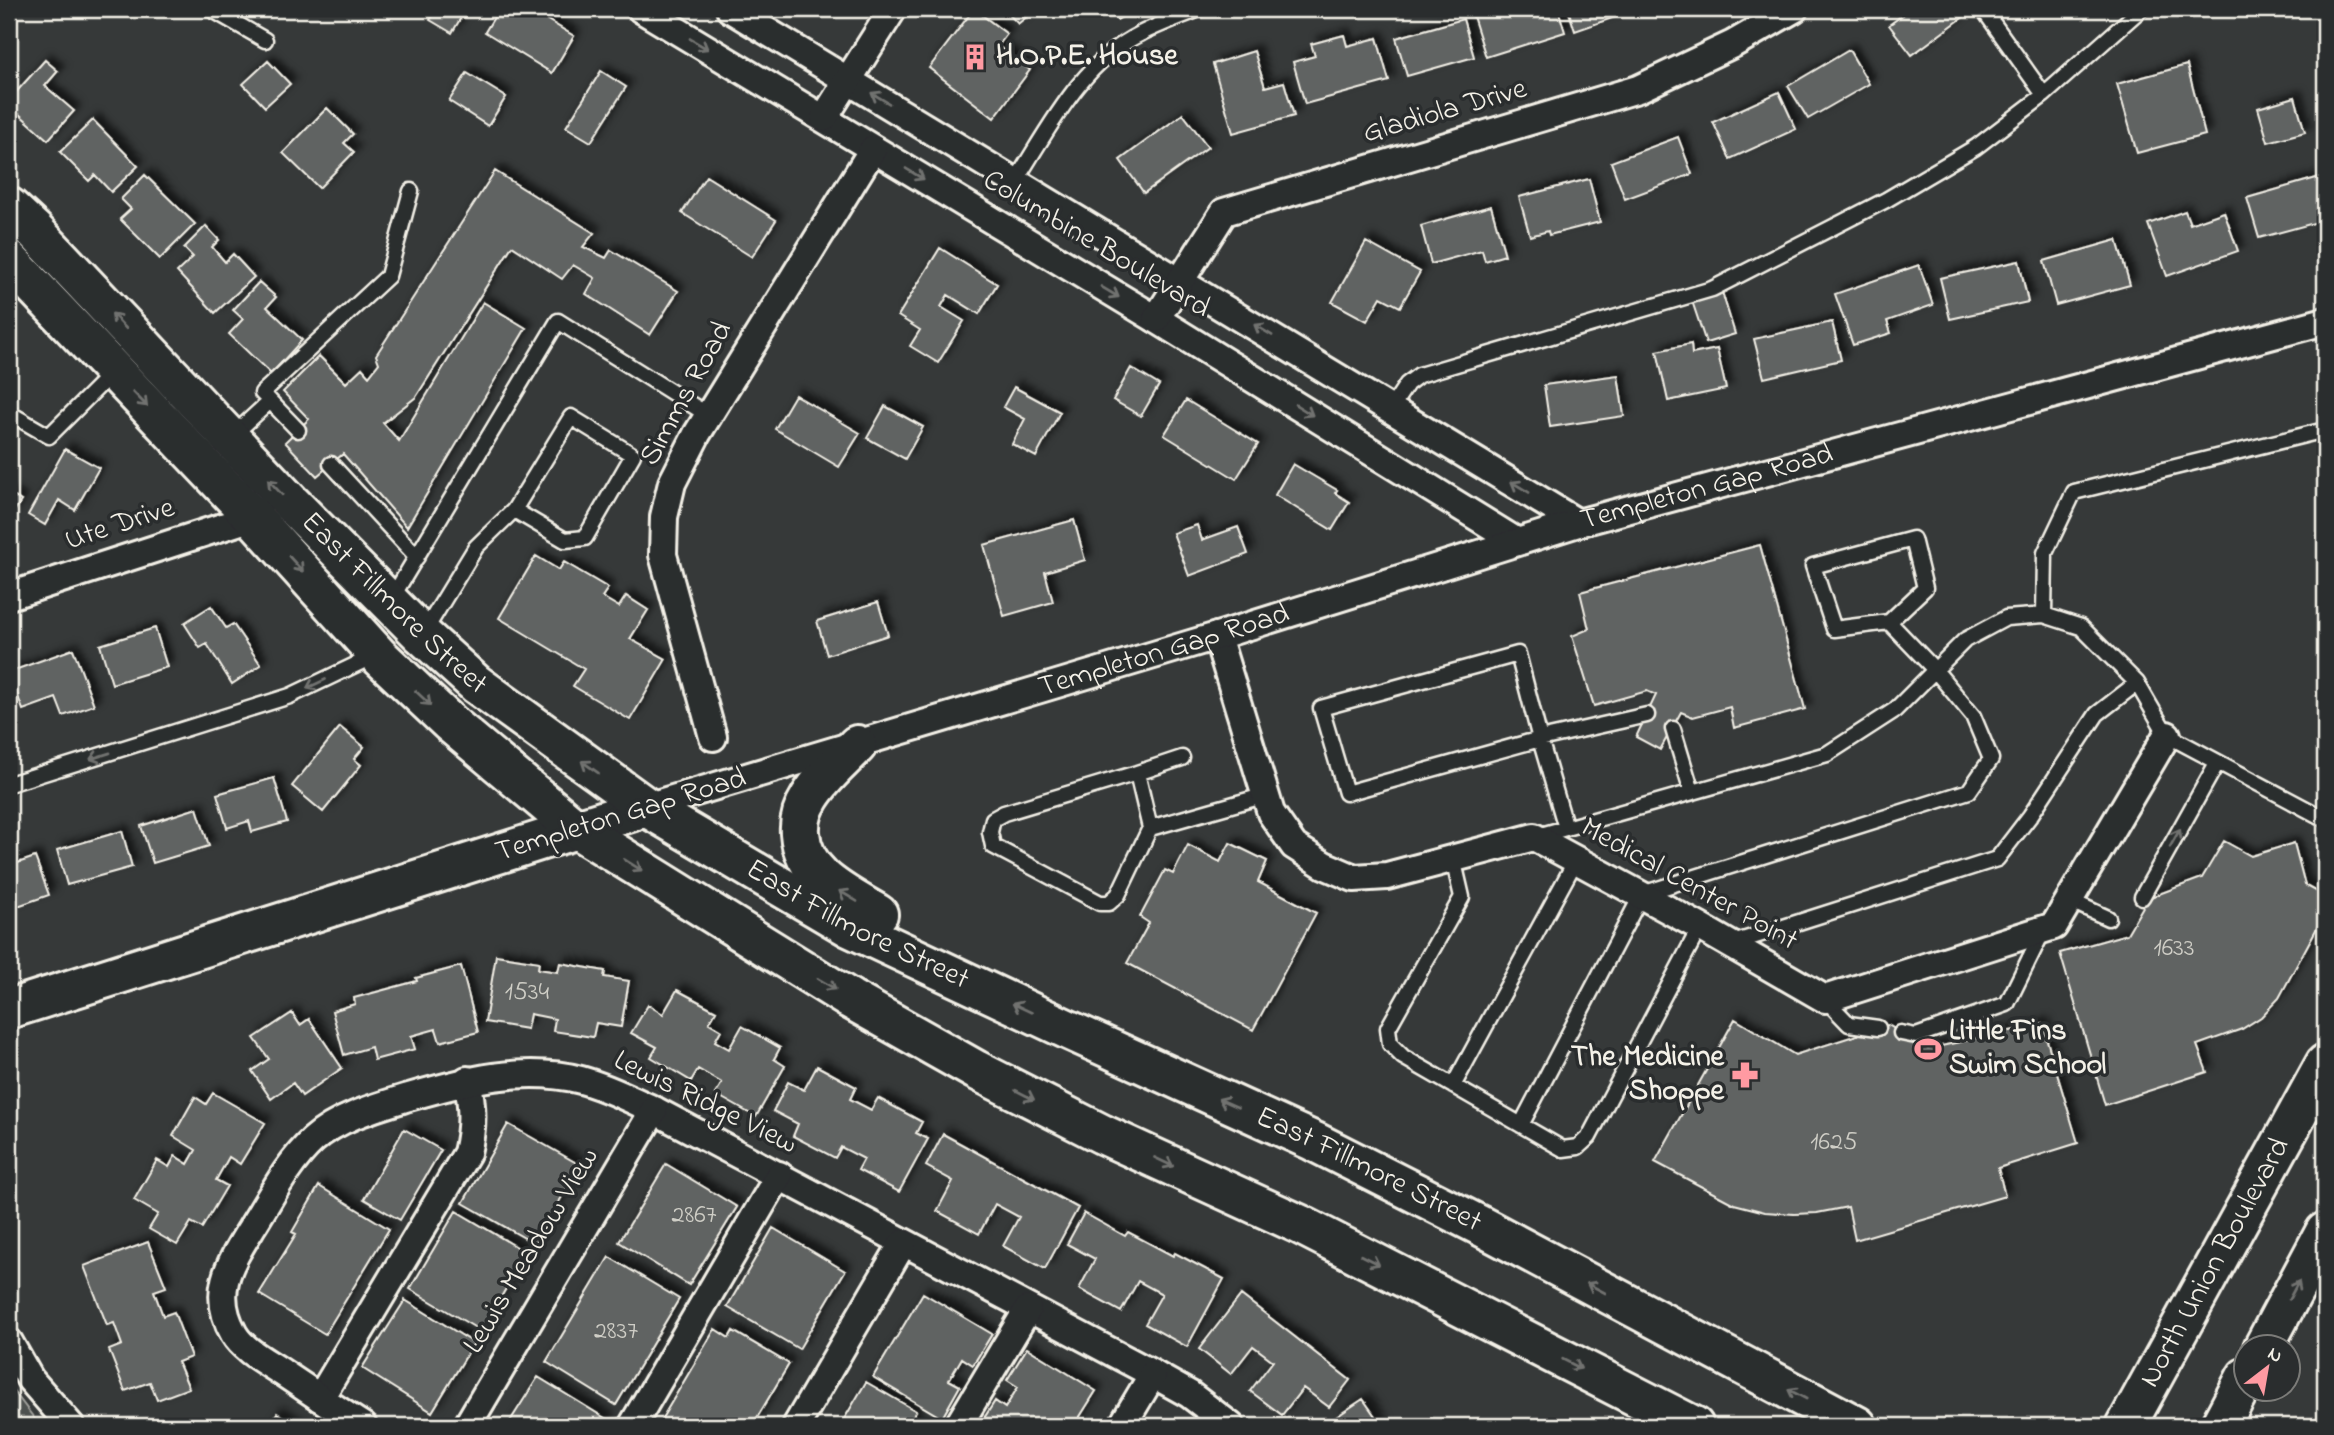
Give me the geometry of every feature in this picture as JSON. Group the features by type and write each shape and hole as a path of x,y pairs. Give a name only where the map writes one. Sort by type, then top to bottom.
{"main road":[{"name":"East Fillmore Street","path":"9,206 229,438 422,635 476,684 646,807 849,927 1313,1141 1479,1225 1857,1426"},
{"name":"East Fillmore Street","path":"9,260 253,517 378,655 450,723 575,828 850,999 976,1070 1102,1134 1300,1224 1694,1426"},
{"path":"857,745 820,783 802,812 801,844 808,863 840,891 909,932 984,991"},
{"name":"Templeton Gap Road","path":"9,1009 646,807"},
{"name":"North Union Boulevard","path":"2126,1426 2325,1065"},
{"path":"2270,1334 2325,1231"},
{"path":"2220,1426 2232,1403"}],"street":[{"name":"Columbine Boulevard","path":"641,9 1516,541"},
{"name":"Columbine Boulevard","path":"730,9 1180,279 1578,523"},
{"path":"824,118 893,9"},
{"name":"Gladiola Drive","path":"1156,320 1224,212 1638,89 1733,44 1794,9"},
{"name":"Simms Road","path":"713,737 663,555 664,517 672,483 708,415 873,149"},
{"name":"Templeton Gap Road","path":"646,807 1216,636 1578,523 2325,321"},
{"name":"Ute Drive","path":"9,596 253,517"},
{"name":"Medical Center Point","path":"1216,636 1271,813 1294,846 1324,865 1354,878 1387,876 1534,837 1642,894 1825,999"},
{"path":"1825,999 2054,926 2166,735"},
{"name":"Lewis Ridge View","path":"363,1426 253,1352 236,1337 221,1300 231,1261 296,1157 315,1138 344,1120 373,1107 467,1080 508,1075 545,1075 579,1080 617,1092 1153,1374 1189,1394 1231,1426"},
{"path":"320,1398 467,1153 472,1130 473,1104 467,1080"},
{"name":"Lewis Meadow View","path":"467,1426 654,1110"},
{"path":"632,1426 779,1175"},
{"path":"796,1426 903,1243"},
{"path":"958,1426 1028,1309"},
{"path":"9,1342 30,1379 71,1426"},
{"path":"1122,1426 1153,1374"}],"lane":[{"path":"211,9 265,40"},
{"path":"1016,180 1074,91 1093,68 1138,34 1199,9"},
{"path":"1983,9 2044,95"},
{"path":"1391,408 1407,384 1419,375 1712,289 1886,200 1976,147 2044,95 2141,9"},
{"path":"298,430 262,393 388,276 411,191"},
{"path":"389,603 558,321 708,415"},
{"path":"9,413 49,436 114,371"},
{"path":"229,438 270,401"},
{"path":"422,635 476,547 514,510 571,417 633,454 585,538 565,540 514,510"},
{"path":"2043,615 2045,553 2074,492 2325,430"},
{"path":"331,464 417,556"},
{"path":"1913,539 1925,588 1889,622 1834,629 1813,566 1913,539"},
{"path":"1534,837 1827,754 1895,710 1965,640 2006,618 2043,615 2081,627 2137,683 2166,735 2325,819"},
{"path":"1521,1125 1642,894 1969,791 1991,759 1973,716 1935,670 1889,622"},
{"path":"1566,828 1540,739 1517,654 1321,708 1346,793 1540,739 1647,715"},
{"path":"9,784 290,696 378,655"},
{"path":"1730,944 1997,859 2030,816 2097,714 2137,683"},
{"path":"1673,729 1692,792"},
{"path":"1137,773 1150,828 1118,895 1109,902 1100,903 993,846 990,832 993,819 1004,813 1182,758"},
{"path":"2141,897 2217,763"},
{"path":"1150,828 1266,796"},
{"path":"1453,859 1462,897 1388,1028 1390,1044 1403,1056 1563,1149 1578,1147 1589,1137 1700,927"},
{"path":"1453,1086 1576,860"},
{"path":"2071,901 2108,918"},
{"path":"1901,1033 1916,1035 2007,1004 2044,929"},
{"path":"1825,999 1849,1024 1878,1028"}],"shaded area":[{"path":"9,1385 40,1426 9,1426"}],"building":[{"path":"437,9 466,9 452,33 430,20"},
{"path":"499,9 529,9 574,36 552,73 485,32"},
{"name":"H.O.P.E. House","path":"974,9 1007,34 998,46 1030,70 994,118 929,68"},
{"path":"1004,9 1036,9 1018,24"},
{"path":"1110,9 1136,9 1117,20"},
{"path":"1485,9 1558,9 1565,32 1486,57 1472,13"},
{"path":"1568,9 1638,9 1575,31"},
{"path":"1911,9 1965,9 1969,13 1912,55 1889,25"},
{"path":"1463,19 1474,57 1407,76 1396,38"},
{"path":"1344,35 1347,46 1377,38 1389,81 1305,104 1293,62 1315,56 1311,44"},
{"path":"1849,50 1869,84 1808,119 1788,86"},
{"path":"1254,51 1265,87 1284,82 1294,116 1233,133 1213,64"},
{"path":"45,60 58,71 45,86 74,111 48,140 9,105 9,100"},
{"path":"268,61 290,84 265,107 243,84"},
{"path":"2187,65 2205,135 2137,153 2117,84"},
{"path":"601,71 626,87 591,142 566,127"},
{"path":"467,73 506,97 488,126 449,101"},
{"path":"1779,92 1796,129 1730,159 1713,122"},
{"path":"2295,97 2305,132 2268,142 2258,108"},
{"path":"327,108 353,134 344,143 354,152 319,188 283,153"},
{"path":"1183,114 1208,147 1144,193 1120,160"},
{"path":"93,120 138,166 111,192 95,175 89,181 60,152"},
{"path":"1678,137 1692,174 1625,199 1611,162"},
{"path":"495,171 594,233 583,247 606,258 611,250 678,291 650,335 586,294 595,278 573,265 562,279 512,246 416,397 383,423 399,441 483,302 526,328 407,527 343,454 317,476 285,442 309,419 283,392 319,356 346,383 362,368 369,376 379,363 376,355"},
{"path":"145,175 195,224 160,259 120,219 131,209 121,199"},
{"path":"706,176 776,220 752,257 682,213"},
{"path":"2320,177 2325,194 2325,220 2259,238 2247,198"},
{"path":"1589,179 1600,222 1549,235 1548,231 1530,236 1519,197"},
{"path":"1491,206 1505,255 1485,261 1482,250 1431,264 1421,226"},
{"path":"2185,211 2190,224 2224,212 2238,251 2167,276 2148,224"},
{"path":"206,226 219,240 212,247 225,262 233,254 254,277 215,313 177,272 193,257 184,248"},
{"path":"2117,240 2130,285 2056,305 2044,261"},
{"path":"1366,242 1420,272 1400,307 1381,297 1367,321 1332,302"},
{"path":"940,248 997,284 979,314 948,295 941,307 964,321 938,363 910,346 920,330 898,316"},
{"path":"2019,261 2028,302 1950,319 1940,278"},
{"path":"1919,265 1933,305 1887,321 1891,333 1853,345 1835,294"},
{"path":"259,282 276,297 267,307 302,340 271,374 229,334 243,319 233,310"},
{"path":"1722,292 1735,334 1706,343 1692,301"},
{"path":"1832,322 1841,360 1764,378 1754,339"},
{"path":"1691,344 1692,354 1717,349 1726,389 1668,401 1657,351"},
{"path":"1131,368 1159,385 1141,416 1113,400"},
{"path":"1618,375 1624,416 1550,427 1544,385"},
{"path":"1014,387 1060,412 1036,457 1012,444 1025,419 1003,407"},
{"path":"795,395 860,433 839,467 775,429"},
{"path":"1186,400 1258,444 1236,479 1164,435"},
{"path":"885,406 923,427 905,459 867,438"},
{"path":"65,449 99,468 75,510 59,500 45,525 28,515"},
{"path":"1293,464 1337,490 1335,493 1349,502 1332,530 1275,495"},
{"path":"9,493 21,501 9,519"},
{"path":"1074,520 1085,560 1045,572 1053,602 1004,616 984,545"},
{"path":"1197,525 1202,540 1238,527 1248,554 1189,576 1173,533"},
{"path":"1760,545 1805,709 1734,728 1730,707 1693,717 1681,712 1660,750 1636,737 1656,695 1647,691 1594,706 1572,636 1589,629 1580,592"},
{"path":"536,556 559,570 564,562 608,588 602,597 619,607 626,596 648,610 630,639 666,659 630,720 573,686 584,669 499,618"},
{"path":"878,602 888,635 827,655 817,621"},
{"path":"211,606 226,628 233,624 261,665 232,684 207,644 200,648 184,623"},
{"path":"155,628 167,667 112,684 100,645"},
{"path":"73,649 94,705 63,716 56,698 23,710 9,672"},
{"path":"340,727 364,747 354,759 361,765 323,812 292,786"},
{"path":"274,778 287,822 252,832 249,821 227,828 217,794"},
{"path":"197,808 209,846 153,863 141,826"},
{"path":"122,831 132,867 67,885 57,850"},
{"path":"2224,841 2251,856 2294,843 2305,885 2325,896 2325,913 2279,998 2261,1017 2242,1029 2197,1045 2207,1072 2105,1105 2060,953 2127,934 2148,898 2202,878"},
{"path":"1230,843 1267,861 1258,882 1316,913 1253,1030 1127,963 1149,923 1140,917 1165,870 1173,874 1188,845 1220,862"},
{"path":"35,857 49,895 9,909 9,866"},
{"path":"496,955 539,962 538,969 558,972 560,963 605,971 604,977 629,981 621,1027 596,1023 593,1037 553,1031 555,1019 530,1014 527,1029 485,1022"},
{"path":"461,966 478,1032 440,1042 436,1029 411,1036 415,1049 374,1060 371,1047 344,1055 332,1011 355,1004 354,998"},
{"path":"677,990 716,1011 709,1023 721,1030 715,1041 729,1049 742,1026 780,1048 774,1059 785,1066 756,1117 715,1094 722,1083 698,1069 691,1081 651,1057 657,1047 631,1033 648,1005 663,1014"},
{"path":"292,1013 300,1025 309,1019 342,1068 302,1096 293,1083 271,1099 252,1071 269,1059 254,1038"},
{"path":"1735,1019 1795,1055 1888,1025 1928,1049 2042,1024 2078,1143 1998,1168 2005,1196 1855,1240 1848,1207 1794,1214 1765,1212 1734,1204 1655,1162"},
{"path":"817,1066 856,1087 850,1099 871,1110 878,1098 922,1122 916,1133 928,1139 899,1192 858,1170 864,1159 841,1147 835,1158 793,1136 798,1124 773,1111 788,1082 804,1090"},
{"path":"213,1093 265,1123 240,1164 229,1157 216,1180 227,1186 202,1228 191,1222 177,1245 149,1229 158,1214 134,1200 157,1160 169,1167 175,1156 188,1164 196,1150 173,1136 195,1097 206,1104"},
{"path":"508,1124 580,1165 535,1244 463,1203"},
{"path":"404,1129 441,1150 400,1220 364,1199"},
{"path":"943,1134 1078,1208 1045,1269 1003,1246 1019,1217 995,1204 979,1234 937,1211 953,1181 926,1166"},
{"path":"666,1164 737,1207 689,1285 619,1242"},
{"path":"319,1186 389,1229 325,1334 259,1294 296,1234 292,1232"},
{"path":"456,1211 527,1253 481,1331 410,1289"},
{"path":"1084,1213 1125,1236 1128,1232 1224,1279 1187,1347 1145,1324 1162,1294 1138,1281 1121,1312 1079,1289 1095,1259 1067,1244"},
{"path":"773,1228 845,1271 799,1349 727,1307"},
{"path":"148,1242 166,1287 154,1291 163,1316 174,1312 191,1357 178,1362 189,1388 157,1400 150,1382 125,1391 109,1350 122,1345 114,1323 107,1325 84,1266"},
{"path":"609,1257 679,1299 616,1405 546,1362"},
{"path":"923,1293 992,1334 973,1365 962,1358 949,1380 960,1386 942,1418 873,1377"},
{"path":"1241,1295 1350,1380 1329,1407 1303,1388 1282,1415 1250,1391 1273,1361 1253,1346 1231,1374 1199,1349"},
{"path":"405,1300 474,1343 432,1412 362,1368"},
{"path":"715,1329 729,1338 733,1331 789,1364 752,1426 659,1426 658,1425"},
{"path":"1027,1348 1096,1391 1074,1426 979,1426 995,1401 1005,1408 1018,1387 1007,1380"},
{"path":"538,1377 608,1420 604,1426 507,1426"},
{"path":"866,1382 916,1411 911,1419 922,1426 840,1426"},
{"path":"1363,1399 1382,1426 1342,1426 1336,1417"},
{"path":"277,1413 298,1426 268,1426"}],"place":[{"name":"H.O.P.E. House","path":"975,57"},
{"name":"Little Fins Swim School","path":"1928,1049"},
{"name":"The Medicine Shoppe","path":"1745,1075"}]}
